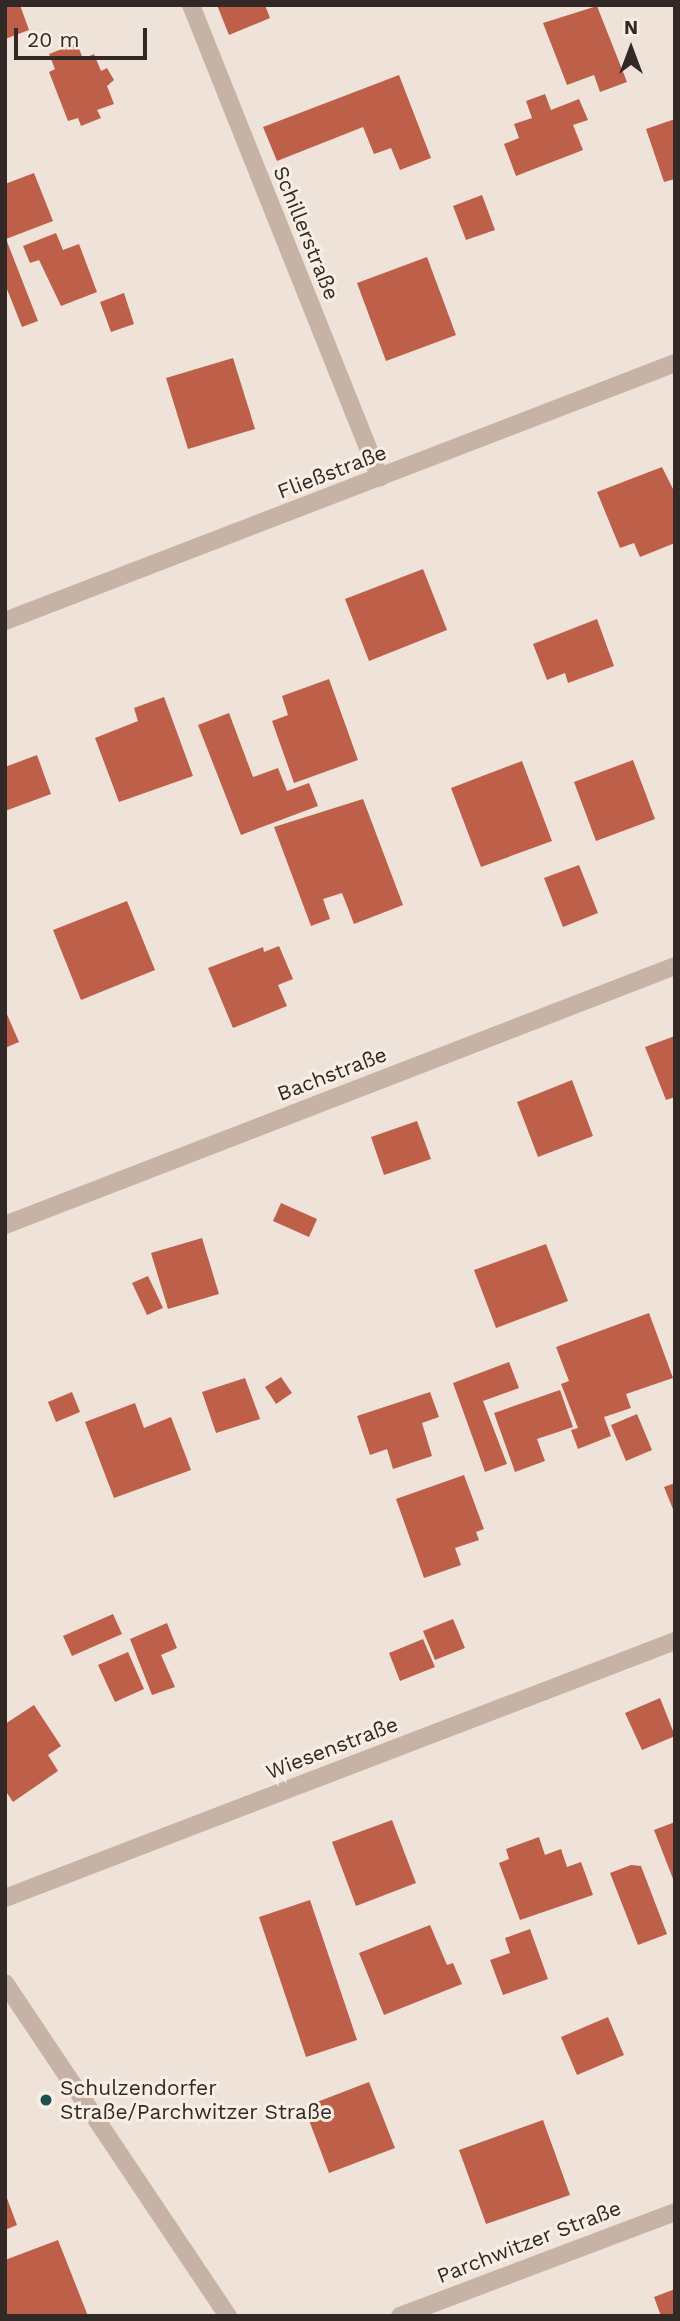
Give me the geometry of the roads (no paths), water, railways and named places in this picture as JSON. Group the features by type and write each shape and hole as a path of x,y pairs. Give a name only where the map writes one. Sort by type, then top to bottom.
{"street":[{"name":"Schillerstraße","path":"191,5 380,478"},
{"name":"Fließstraße","path":"5,621 675,363"},
{"name":"Bachstraße","path":"5,1225 675,966"},
{"name":"Wiesenstraße","path":"5,1898 675,1641"},
{"path":"5,1983 228,2316"},
{"name":"Parchwitzer Straße","path":"400,2316 675,2212"}],"place":[{"name":"Schulzendorfer Straße/Parchwitzer Straße","path":"46,2100"}]}
